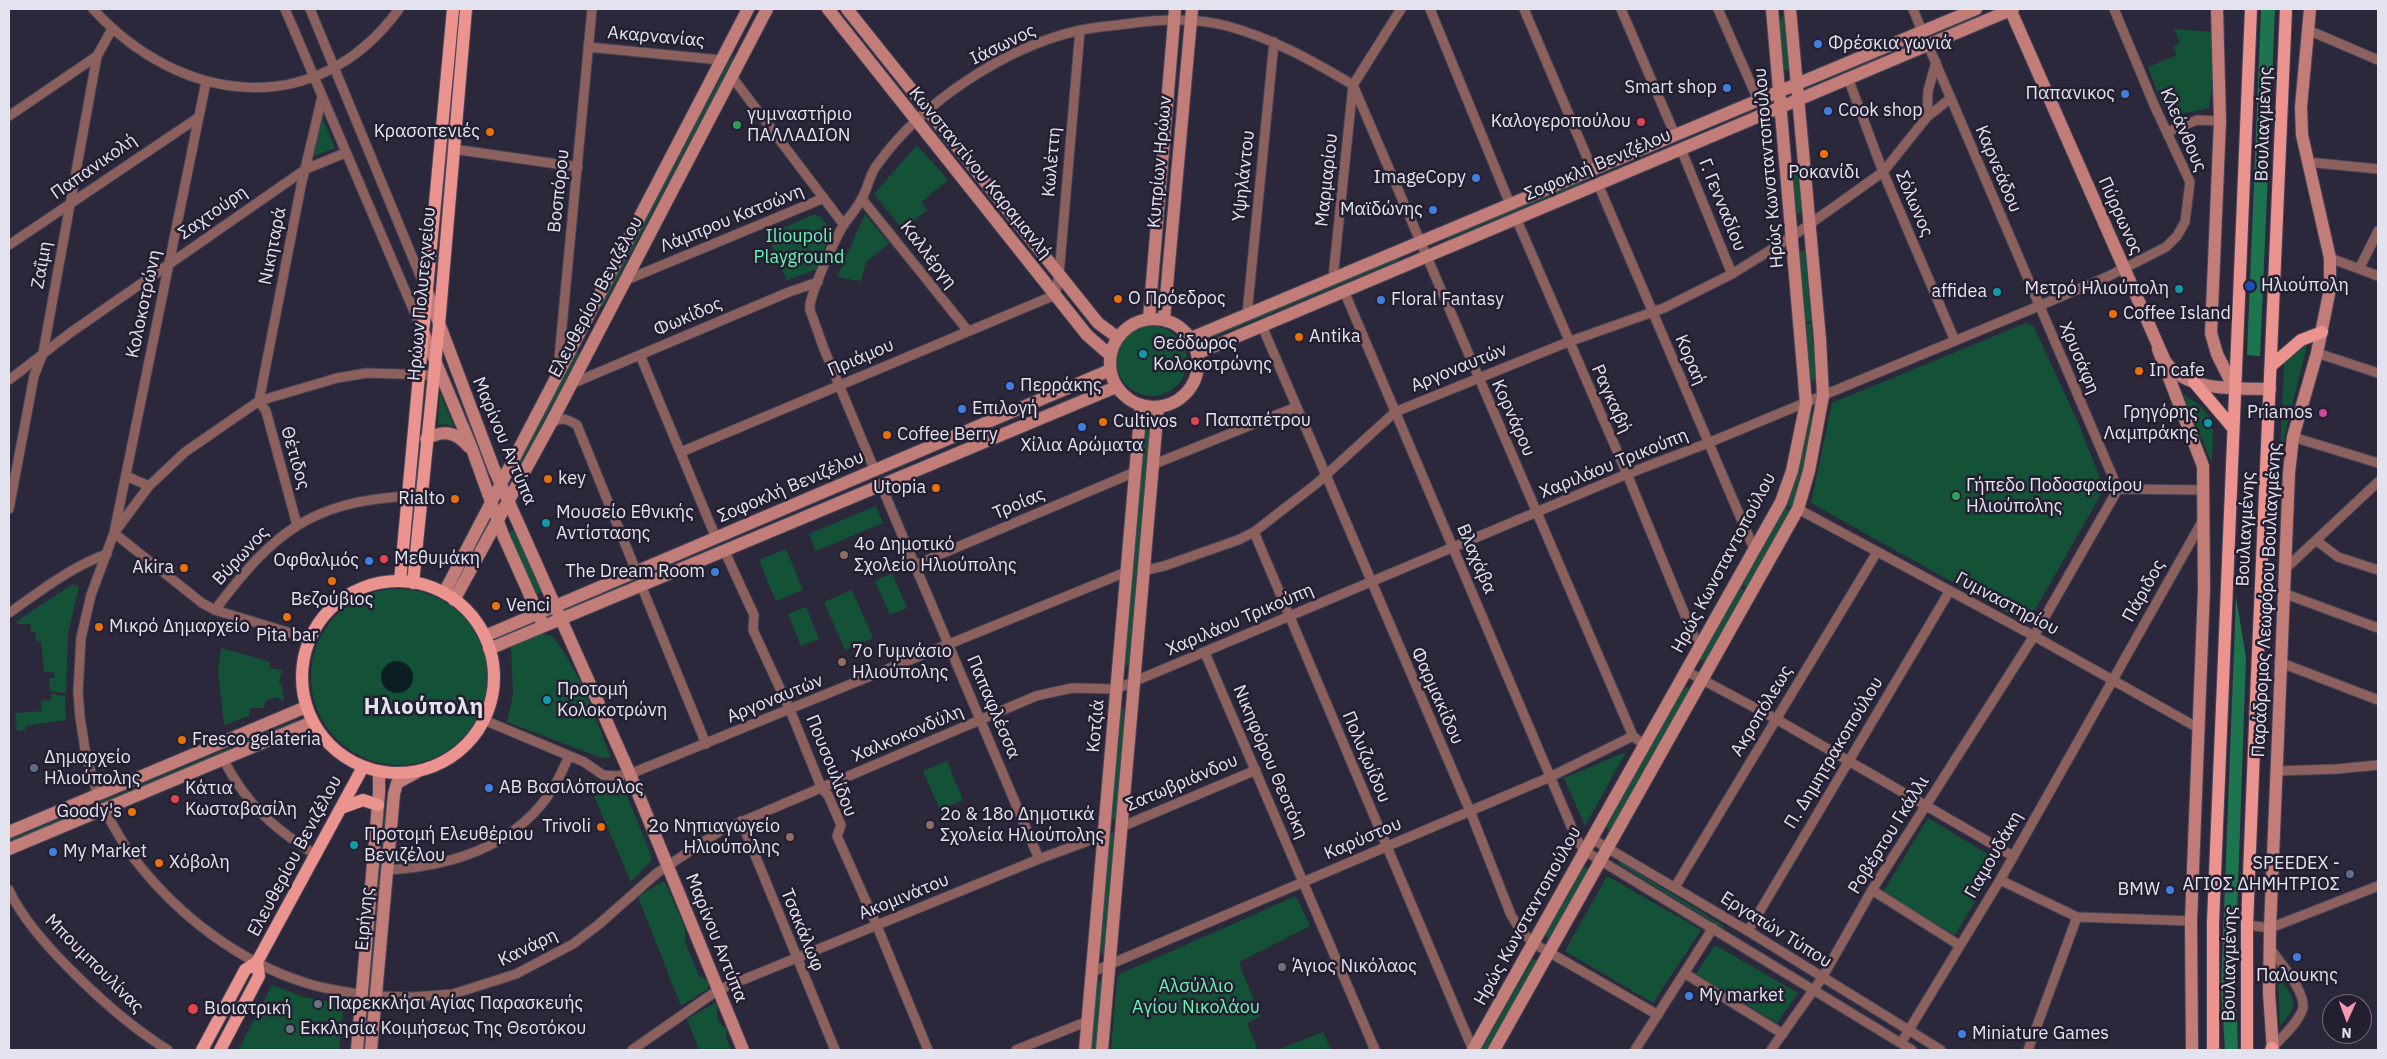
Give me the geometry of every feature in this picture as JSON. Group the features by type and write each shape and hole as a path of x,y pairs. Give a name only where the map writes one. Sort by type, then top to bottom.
{"main road":[{"name":"Ηρώων Πολυτεχνείου","path":"413,583 426,440 424,334 453,9"},
{"name":"Ηρώων Πολυτεχνείου","path":"400,581 408,496 426,374 434,357 439,325 466,9"},
{"name":"Βουλιαγμένης","path":"2213,1050 2213,922 2250,9"},
{"name":"Βουλιαγμένης","path":"2247,1050 2247,925 2286,9"},
{"path":"2271,366 2301,340 2322,332"},
{"path":"2194,382 2233,428"},
{"path":"400,581 413,583 449,597 472,616 485,636 494,675 489,707 484,720 469,741 453,755 435,766 417,772 379,771 363,767 342,756 325,740 312,722 306,707 302,688 302,670 310,639 322,618 343,598 376,584 400,581"},
{"name":"Ελευθερίου Βενιζέλου","path":"202,1050 245,970 257,962 363,767"},
{"path":"341,808 363,800 378,805"},
{"name":"Ελευθερίου Βενιζέλου","path":"220,1050 259,976 257,962"}],"street":[{"path":"93,9 112,29 132,45 167,66 206,82 249,89 269,89 313,78 333,68 371,41 400,9"},
{"name":"Μαρίνου Αντύπα","path":"285,9 345,153 434,357 472,449 498,521 540,619"},
{"name":"Μαρίνου Αντύπα","path":"310,9 428,294 500,483 630,774 743,1050"},
{"name":"Βοσπόρου","path":"557,376 592,9"},
{"name":"Ελευθερίου Βενιζέλου","path":"449,597 500,483 748,9"},
{"name":"Ελευθερίου Βενιζέλου","path":"449,597 509,501 767,9"},
{"name":"Κωνσταντίνου Καραμανλή","path":"828,9 1087,334 1110,355"},
{"path":"1352,85 1401,9"},
{"path":"1430,9 1510,204"},
{"path":"1524,9 1592,170"},
{"path":"1621,9 1675,135"},
{"path":"1718,9 1758,100"},
{"name":"Ηρώς Κωνσταντοπούλου","path":"1473,1050 1787,488 1806,403 1782,106 1772,9"},
{"name":"Ηρώς Κωνσταντοπούλου","path":"1494,1050 1798,509 1806,485 1823,396 1820,339 1808,225 1790,9"},
{"path":"1913,9 1922,31"},
{"name":"Σοφοκλή Βενιζέλου","path":"1191,338 1976,9"},
{"name":"Σοφοκλή Βενιζέλου","path":"1198,353 2011,9"},
{"name":"Πύρρωνος","path":"2011,9 2158,350 2172,370 2194,382 2234,388 2270,389"},
{"name":"Κλεάνθους","path":"2114,9 2190,182 2185,222 2177,236 2166,247 2124,268"},
{"path":"2167,132 2197,120 2220,121 2218,9"},
{"name":"Παράδρομος Λεωφόρου Βουλιαγμένης","path":"2272,1050 2269,947 2279,662 2293,437 2317,353 2330,289 2330,258 2302,135 2301,107 2310,9"},
{"name":"Κωνσταντίνου Καραμανλή","path":"849,10 1098,323 1117,337"},
{"name":"Ιάσωνος","path":"818,282 844,225 862,199 876,166 927,110 974,76 1022,50 1080,30 1149,21 1175,14 1192,14 1274,42 1352,85"},
{"name":"Κυπρίων Ηρώων","path":"1149,318 1175,14"},
{"name":"Κυπρίων Ηρώων","path":"1164,319 1192,14"},
{"name":"Ζαΐμη","path":"9,509 34,376 43,353 97,56 112,29"},
{"name":"Κωλέττη","path":"1056,295 1080,30"},
{"path":"2308,30 2378,60"},
{"name":"Υψηλάντου","path":"1247,314 1274,42"},
{"name":"Καρνεάδου","path":"1928,45 2039,306"},
{"name":"Ακαρνανίας","path":"588,47 721,60"},
{"path":"9,116 97,56"},
{"path":"1927,116 1928,90 1936,62"},
{"path":"732,77 844,225"},
{"name":"Σόλωνος","path":"1848,78 1883,172 1955,341"},
{"name":"Κολοκοτρώνη","path":"114,533 206,82"},
{"name":"Κορνάρου","path":"1352,85 1428,256 1478,378 1633,736"},
{"name":"Μαρμαρίου","path":"1333,278 1352,85"},
{"name":"Νικηταρά","path":"259,401 322,98"},
{"name":"Αργοναυτών","path":"1143,571 1164,566 1238,540 1254,532 1316,484 1395,412 1568,342 1679,302 1732,274 1793,236 1883,172 1927,116 1950,98"},
{"name":"Παπανικολή","path":"9,245 70,202 199,117"},
{"name":"Βουλιαγμένης","path":"2220,121 2211,317 2214,347 2234,388"},
{"path":"453,149 578,167"},
{"name":"Γ. Γενναδίου","path":"1681,149 1732,274"},
{"name":"Σαχτούρη","path":"9,380 43,353 306,169 345,153"},
{"path":"2307,162 2378,169"},
{"name":"Κοραή","path":"1598,184 1754,549"},
{"name":"Λάμπρου Κατσώνη","path":"624,281 824,198"},
{"name":"Καλλέργη","path":"862,199 968,331"},
{"name":"Ραγκαβή","path":"1516,218 1568,342 1627,474 1699,648"},
{"path":"2359,269 2378,231"},
{"path":"2330,258 2378,276"},
{"name":"Χαριλάου Τρικούπη","path":"1116,689 1370,584 1627,474 1708,443 2039,306 2124,268"},
{"path":"818,282 810,310 875,471"},
{"name":"Φωκίδος","path":"571,384 818,282"},
{"name":"Βλαχάβα","path":"1344,291 1577,840"},
{"name":"Πριάμου","path":"681,452 1056,295"},
{"name":"Χρυσάφη","path":"2039,306 2118,489"},
{"path":"1149,318 1164,319 1175,323 1191,338 1198,353 1197,374 1190,389 1178,400 1158,407 1141,405 1131,401 1116,387 1110,370 1110,355 1117,337 1131,324 1149,318"},
{"name":"Φαρμακίδου","path":"1262,326 1370,584 1470,811 1511,915 1533,943 1658,1015"},
{"path":"2158,350 2203,466 2204,589 2191,921 2192,1050"},
{"path":"2317,353 2378,372"},
{"path":"640,355 716,538"},
{"name":"Σοφοκλή Βενιζέλου","path":"558,612 636,571 1110,370"},
{"path":"98,795 86,756 80,717 79,670 81,638 91,595 114,533 149,486 185,452 259,401 337,378 367,373 426,374"},
{"name":"Σοφοκλή Βενιζέλου","path":"485,636 641,585 1116,387"},
{"name":"Θέτιδος","path":"259,401 266,411 297,525"},
{"name":"Κοτζιά","path":"1085,1050 1141,405"},
{"name":"Κοτζιά","path":"1102,1050 1158,407"},
{"path":"1152,465 1296,408"},
{"path":"550,423 560,418 567,418 577,425 636,571"},
{"path":"426,440 435,434 452,433 461,438 472,449"},
{"path":"2293,437 2378,463"},
{"name":"Τροίας","path":"915,565 1135,472"},
{"path":"126,476 149,486"},
{"path":"2284,570 2378,482"},
{"name":"Παπαφλέσσα","path":"881,485 950,644 1039,858"},
{"path":"2034,636 2118,489 2203,490"},
{"name":"Βύρωνος","path":"215,610 240,577 267,547 297,525 326,511 352,502 408,496"},
{"name":"Γυμναστηρίου","path":"1798,509 1949,592 2034,636 2200,729"},
{"name":"Πάριδος","path":"2112,681 2204,518"},
{"name":"Πολυζωίδου","path":"1254,532 1288,618 1473,1050"},
{"path":"114,533 202,603 215,610 310,639"},
{"path":"2317,541 2338,557 2378,570"},
{"name":"Πουσουλίδου","path":"724,550 754,615 753,630 790,710 822,788 828,795 841,825 837,836 877,926 928,1050"},
{"name":"Ακροπόλεως","path":"1675,887 1877,552"},
{"path":"9,613 94,558 107,554"},
{"name":"Αργοναυτών","path":"484,720 584,762 603,775 630,774 1126,572"},
{"path":"641,585 706,744"},
{"name":"Π. Δημητρακοπούλου","path":"1748,931 1949,592"},
{"path":"2283,593 2378,628"},
{"name":"Σοφοκλή Βενιζέλου","path":"489,649 540,619"},
{"name":"Ροβέρτου Γκάλλι","path":"1771,1050 1822,978 1872,890 2034,636"},
{"name":"Νικηφόρου Θεοτόκη","path":"1204,653 1256,770 1374,1050"},
{"path":"2279,662 2378,700"},
{"path":"1686,671 1776,719 2013,856"},
{"name":"Γιαμουδάκη","path":"1900,1043 2000,880 2112,681"},
{"name":"Χαλκοκονδύλη","path":"668,866 702,841 741,821 981,721 1036,696 1072,688 1116,689"},
{"path":"9,832 306,707"},
{"path":"9,849 312,722"},
{"path":"1633,736 1644,746"},
{"name":"Καρύστου","path":"1092,972 1550,777 1633,736"},
{"path":"388,870 420,868 460,859 498,841 525,821 539,807 553,789 569,756"},
{"path":"223,760 244,795 269,823 316,855"},
{"path":"2276,771 2337,769 2378,764"},
{"name":"Σατωβριάνδου","path":"1121,827 1256,770"},
{"name":"Ειρήνης","path":"357,1050 378,805 379,771"},
{"name":"Ειρήνης","path":"371,1050 393,802 397,783 417,772"},
{"path":"104,809 135,860 186,915 219,940 257,962 306,983 362,995"},
{"name":"Τσακάλωφ","path":"741,821 796,959 835,1050"},
{"name":"Ακομινάτου","path":"718,990 1039,858 1104,835"},
{"name":"Εργατών Τύπου","path":"1592,839 1748,931 1941,1050"},
{"name":"Εργατών Τύπου","path":"1577,840 1585,851 1912,1050"},
{"name":"Κανάρη","path":"376,996 413,997 453,994 516,974 573,944 598,926 638,888 668,866"},
{"path":"2000,880 2077,917 2191,921"},
{"path":"2247,925 2270,928 2378,886"},
{"name":"Μπουμπουλίνας","path":"9,890 32,926 59,957 121,1016 168,1050"},
{"path":"1872,890 1959,945"},
{"path":"2028,1050 2077,917"},
{"path":"1635,1050 1713,928"},
{"path":"2269,947 2299,990 2304,1002 2301,1014 2272,1050"},
{"path":"1684,973 1783,1034"},
{"path":"632,1050 718,990"},
{"path":"1016,1050 1088,1021"}],"green space":[{"path":"2261,9 2275,9 2260,356 2247,355"},
{"path":"1784,17 1789,70 1782,71 1778,18"},
{"path":"2174,29 2214,32 2213,82 2209,108 2193,112 2172,112 2166,108 2158,93 2148,67 2177,55 2173,46 2180,43"},
{"path":"732,56 734,57 603,306 601,305"},
{"path":"322,117 335,148 314,156"},
{"path":"917,145 948,180 921,202 927,210 903,230 874,194"},
{"path":"1797,164 1802,213 1795,214 1791,165"},
{"path":"1581,181 1582,183 1448,239 1448,237"},
{"name":"Ilioupoli Playground","path":"815,214 822,218 831,231 817,269 787,280 767,235"},
{"path":"865,214 889,243 866,262 861,281 837,277"},
{"path":"1799,251 1805,251 1811,321 1805,322"},
{"path":"1399,258 1399,260 1214,337 1213,335"},
{"name":"Γήπεδο Ποδοσφαίρου Ηλιούπολης","path":"2026,323 2034,327 2080,427 2104,489 2027,624 1811,503 1832,403"},
{"path":"1805,324 1811,324 1816,380 1810,381"},
{"path":"1152,326 1165,329 1177,336 1184,348 1187,361 1184,374 1177,386 1165,393 1152,396 1139,393 1127,386 1120,374 1117,361 1120,348 1127,336 1139,329"},
{"path":"2307,344 2280,454 2284,361 2291,352"},
{"path":"576,352 579,354 519,468 516,466"},
{"path":"440,393 454,427 446,424 438,425"},
{"path":"2183,394 2195,402 2208,415 2213,430 2212,463"},
{"path":"1809,414 1815,415 1800,485 1792,508 1787,505 1795,481"},
{"path":"1143,429 1150,429 1129,665 1123,665"},
{"path":"876,506 883,523 816,551 809,534"},
{"path":"1785,508 1790,511 1747,588 1742,585"},
{"path":"515,529 541,591 538,594 534,593 508,533"},
{"path":"786,549 803,590 776,601 759,560"},
{"path":"892,573 907,608 890,615 875,581"},
{"path":"73,584 79,587 68,633 66,693 50,691 49,678 55,678 54,672 44,672 41,641 36,641 35,632 31,632 30,624 17,624 17,621"},
{"path":"1740,588 1745,591 1706,662 1700,659"},
{"path":"399,589 433,596 455,609 467,621 480,643 487,677 480,711 467,733 455,745 433,758 399,765 365,758 343,745 331,733 318,711 311,677 318,643 331,621 343,609 365,596"},
{"path":"852,590 873,638 845,650 824,602"},
{"path":"2236,597 2246,658 2235,971 2238,1050 2225,1050 2221,988"},
{"path":"806,607 819,639 801,646 788,614"},
{"path":"539,633 552,636 571,663 586,694 611,757 602,758 507,722 513,695 511,645"},
{"path":"221,648 270,662 270,668 282,670 279,682 282,686 284,700 281,701 278,697 266,700 264,708 250,708 249,716 224,725 218,671"},
{"path":"1685,686 1690,689 1611,831 1606,828"},
{"path":"51,694 65,696 66,720 26,726 25,730 17,731 15,713 42,711 41,701 51,700"},
{"path":"1119,709 1125,709 1116,820 1110,819"},
{"path":"294,721 295,723 9,842 9,840"},
{"path":"1626,752 1585,826 1564,778"},
{"path":"947,761 963,800 940,810 923,771"},
{"path":"587,780 622,784 651,855 651,861 631,882"},
{"path":"386,800 389,800 366,1050 363,1050"},
{"path":"1928,818 1999,861 1955,935 1883,892"},
{"path":"1108,833 1114,833 1105,954 1099,953"},
{"path":"1620,862 1724,926 1723,928 1619,864"},
{"path":"1584,867 1589,870 1550,939 1545,936"},
{"path":"1607,876 1701,930 1653,1003 1565,951"},
{"path":"663,881 685,928 685,942 699,976 708,981 709,986 706,990 681,1006 638,897"},
{"name":"Αλσύλλιο Αγίου Νικολάου","path":"1296,896 1310,926 1239,962 1260,1017 1247,1023 1258,1050 1111,1050 1117,979 1120,974"},
{"path":"1715,945 1798,993 1777,1023 1696,974"},
{"path":"1533,959 1538,961 1488,1050 1481,1050"},
{"path":"2278,976 2292,996 2293,1001 2291,1011 2280,1026"},
{"path":"1096,981 1102,981 1096,1050 1090,1050"},
{"path":"272,985 304,997 344,1004 339,1050 238,1050"},
{"path":"715,1003 718,1006 718,1019 727,1029 726,1038 731,1050 699,1050 687,1019"},
{"path":"1323,1032 1331,1050 1277,1050"}],"water":[{"path":"397,661 408,666 413,677 408,688 397,693 386,688 381,677 386,666"}],"place":[{"name":"Φρέσκια γωνιά","path":"1818,44"},
{"name":"Smart shop","path":"1727,88"},
{"name":"Παπανικος","path":"2125,94"},
{"name":"Cook shop","path":"1828,111"},
{"name":"Καλογεροπούλου","path":"1641,122"},
{"name":"γυμναστήριο ΠΑΛΛΑΔΙΟΝ","path":"737,125"},
{"name":"Κρασοπενιές","path":"490,132"},
{"name":"Ροκανίδι","path":"1824,154"},
{"name":"ImageCopy","path":"1476,178"},
{"name":"Μαϊδώνης","path":"1433,210"},
{"name":"Ηλιούπολη","path":"2250,286"},
{"name":"Μετρό Ηλιούπολη","path":"2179,289"},
{"name":"affidea","path":"1997,292"},
{"name":"Ο Πρόεδρος","path":"1118,299"},
{"name":"Floral Fantasy","path":"1381,300"},
{"name":"Coffee Island","path":"2113,314"},
{"name":"Antika","path":"1299,337"},
{"name":"Θεόδωρος Κολοκοτρώνης","path":"1143,354"},
{"name":"In cafe","path":"2139,371"},
{"name":"Περράκης","path":"1010,386"},
{"name":"Επιλογή","path":"962,409"},
{"name":"Priamos","path":"2323,413"},
{"name":"Παπαπέτρου","path":"1195,421"},
{"name":"Cultivos","path":"1103,422"},
{"name":"Γρηγόρης Λαμπράκης","path":"2208,423"},
{"name":"Χίλια Αρώματα","path":"1082,427"},
{"name":"Coffee Berry","path":"887,435"},
{"name":"key","path":"548,479"},
{"name":"Utopia","path":"936,488"},
{"name":"Γήπεδο Ποδοσφαίρου Ηλιούπολης","path":"1956,496"},
{"name":"Rialto","path":"455,499"},
{"name":"Μουσείο Εθνικής Αντίστασης","path":"546,523"},
{"name":"4ο Δημοτικό Σχολείο Ηλιούπολης","path":"844,555"},
{"name":"Μεθυμάκη","path":"384,559"},
{"name":"Οφθαλμός","path":"369,561"},
{"name":"Akira","path":"184,568"},
{"name":"The Dream Room","path":"715,572"},
{"name":"Βεζούβιος","path":"332,581"},
{"name":"Venci","path":"496,606"},
{"name":"Pita bar","path":"287,617"},
{"name":"Μικρό Δημαρχείο","path":"99,627"},
{"name":"7ο Γυμνάσιο Ηλιούπολης","path":"842,662"},
{"name":"Προτομή Κολοκοτρώνη","path":"547,700"},
{"name":"Fresco gelateria","path":"182,740"},
{"name":"Δημαρχείο Ηλιούπολης","path":"34,768"},
{"name":"ΑΒ Βασιλόπουλος","path":"489,788"},
{"name":"Κάτια Κωσταβασίλη","path":"175,799"},
{"name":"Goody's","path":"132,812"},
{"name":"2ο & 18ο Δημοτικά Σχολεία Ηλιούπολης","path":"930,825"},
{"name":"Trivoli","path":"601,827"},
{"name":"2ο Νηπιαγωγείο Ηλιούπολης","path":"790,837"},
{"name":"Προτομή Ελευθέριου Βενιζέλου","path":"354,845"},
{"name":"My Market","path":"53,852"},
{"name":"Χόβολη","path":"159,863"},
{"name":"SPEEDEX - ΑΓΙΟΣ ΔΗΜΗΤΡΙΟΣ","path":"2350,874"},
{"name":"BMW","path":"2170,890"},
{"name":"Παλουκης","path":"2297,957"},
{"name":"Άγιος Νικόλαος","path":"1282,967"},
{"name":"My market","path":"1689,996"},
{"name":"Παρεκκλήσι Αγίας Παρασκευής","path":"318,1004"},
{"name":"Βιοιατρική","path":"193,1009"},
{"name":"Εκκλησία Κοιμήσεως Της Θεοτόκου","path":"290,1029"},
{"name":"Miniature Games","path":"1962,1034"}],"district":[{"name":"Ηλιούπολη","path":"424,708"}]}
